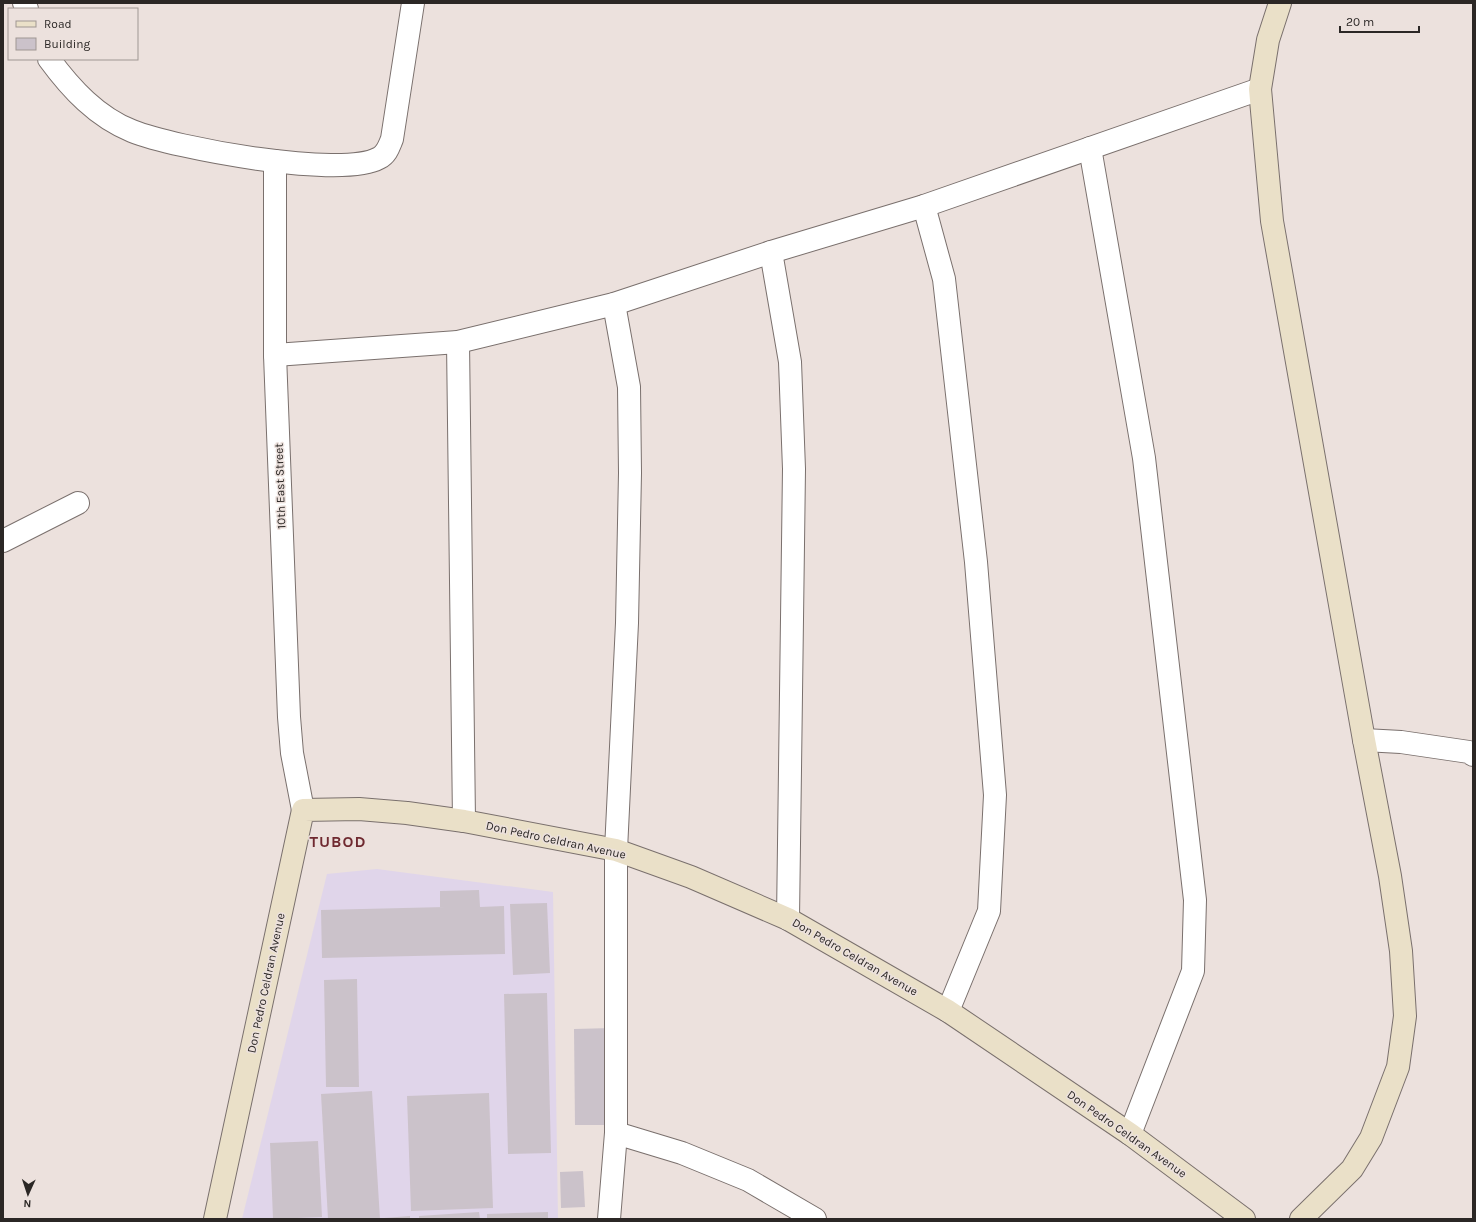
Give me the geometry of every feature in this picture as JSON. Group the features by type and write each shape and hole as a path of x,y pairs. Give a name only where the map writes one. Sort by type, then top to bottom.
{"street":[{"path":"50,60 80,97 104,116 132,131 170,144 223,154 275,161 344,166 365,163 379,158 388,151 392,138 413,3"},
{"path":"1280,3 1268,40 1260,89 1272,222 1364,740 1390,876 1401,951 1405,1016 1398,1066 1371,1138 1352,1169 1300,1219"},
{"path":"275,355 458,342 614,304 771,252 924,206 1260,89"},
{"path":"1090,148 1144,458 1195,900 1192,971 1130,1134"},
{"name":"10th East Street","path":"275,161 275,355 289,717 292,753 303,810"},
{"path":"924,206 944,279 976,562 995,795 989,910 948,1011"},
{"path":"771,252 790,362 794,470 788,919"},
{"path":"609,1219 616,1133 616,850 627,623 630,473 629,387 614,304"},
{"path":"458,342 464,821"},
{"path":"3,541 78,503"},
{"path":"1364,740 1401,742 1469,752 1473,755"},
{"name":"Don Pedro Celdran Avenue","path":"215,1219 303,810 359,809 407,813 464,821 616,850 691,877 788,919 948,1011 1130,1134 1244,1219"},
{"path":"616,1133 682,1154 748,1180 815,1219"}],"shaded area":[{"path":"377,869 553,892 558,1219 242,1219 327,874"}],"building":[{"path":"479,890 480,907 504,906 505,954 322,958 321,910 445,907 440,907 440,891"},
{"path":"547,903 550,973 513,975 510,904"},
{"path":"357,979 359,1087 326,1087 324,980"},
{"path":"547,993 551,1153 508,1154 504,994"},
{"path":"612,1028 613,1125 575,1125 574,1029"},
{"path":"372,1091 380,1219 328,1219 321,1094"},
{"path":"489,1093 493,1208 411,1211 407,1096"},
{"path":"318,1141 322,1217 273,1219 270,1143"},
{"path":"583,1171 585,1207 561,1208 560,1172"},
{"path":"479,1212 480,1219 419,1219 419,1216"},
{"path":"548,1212 548,1219 487,1219 487,1214"},
{"path":"410,1216 410,1219 384,1219 384,1218"}],"district":[{"name":"TUBOD","path":"338,841"}]}
